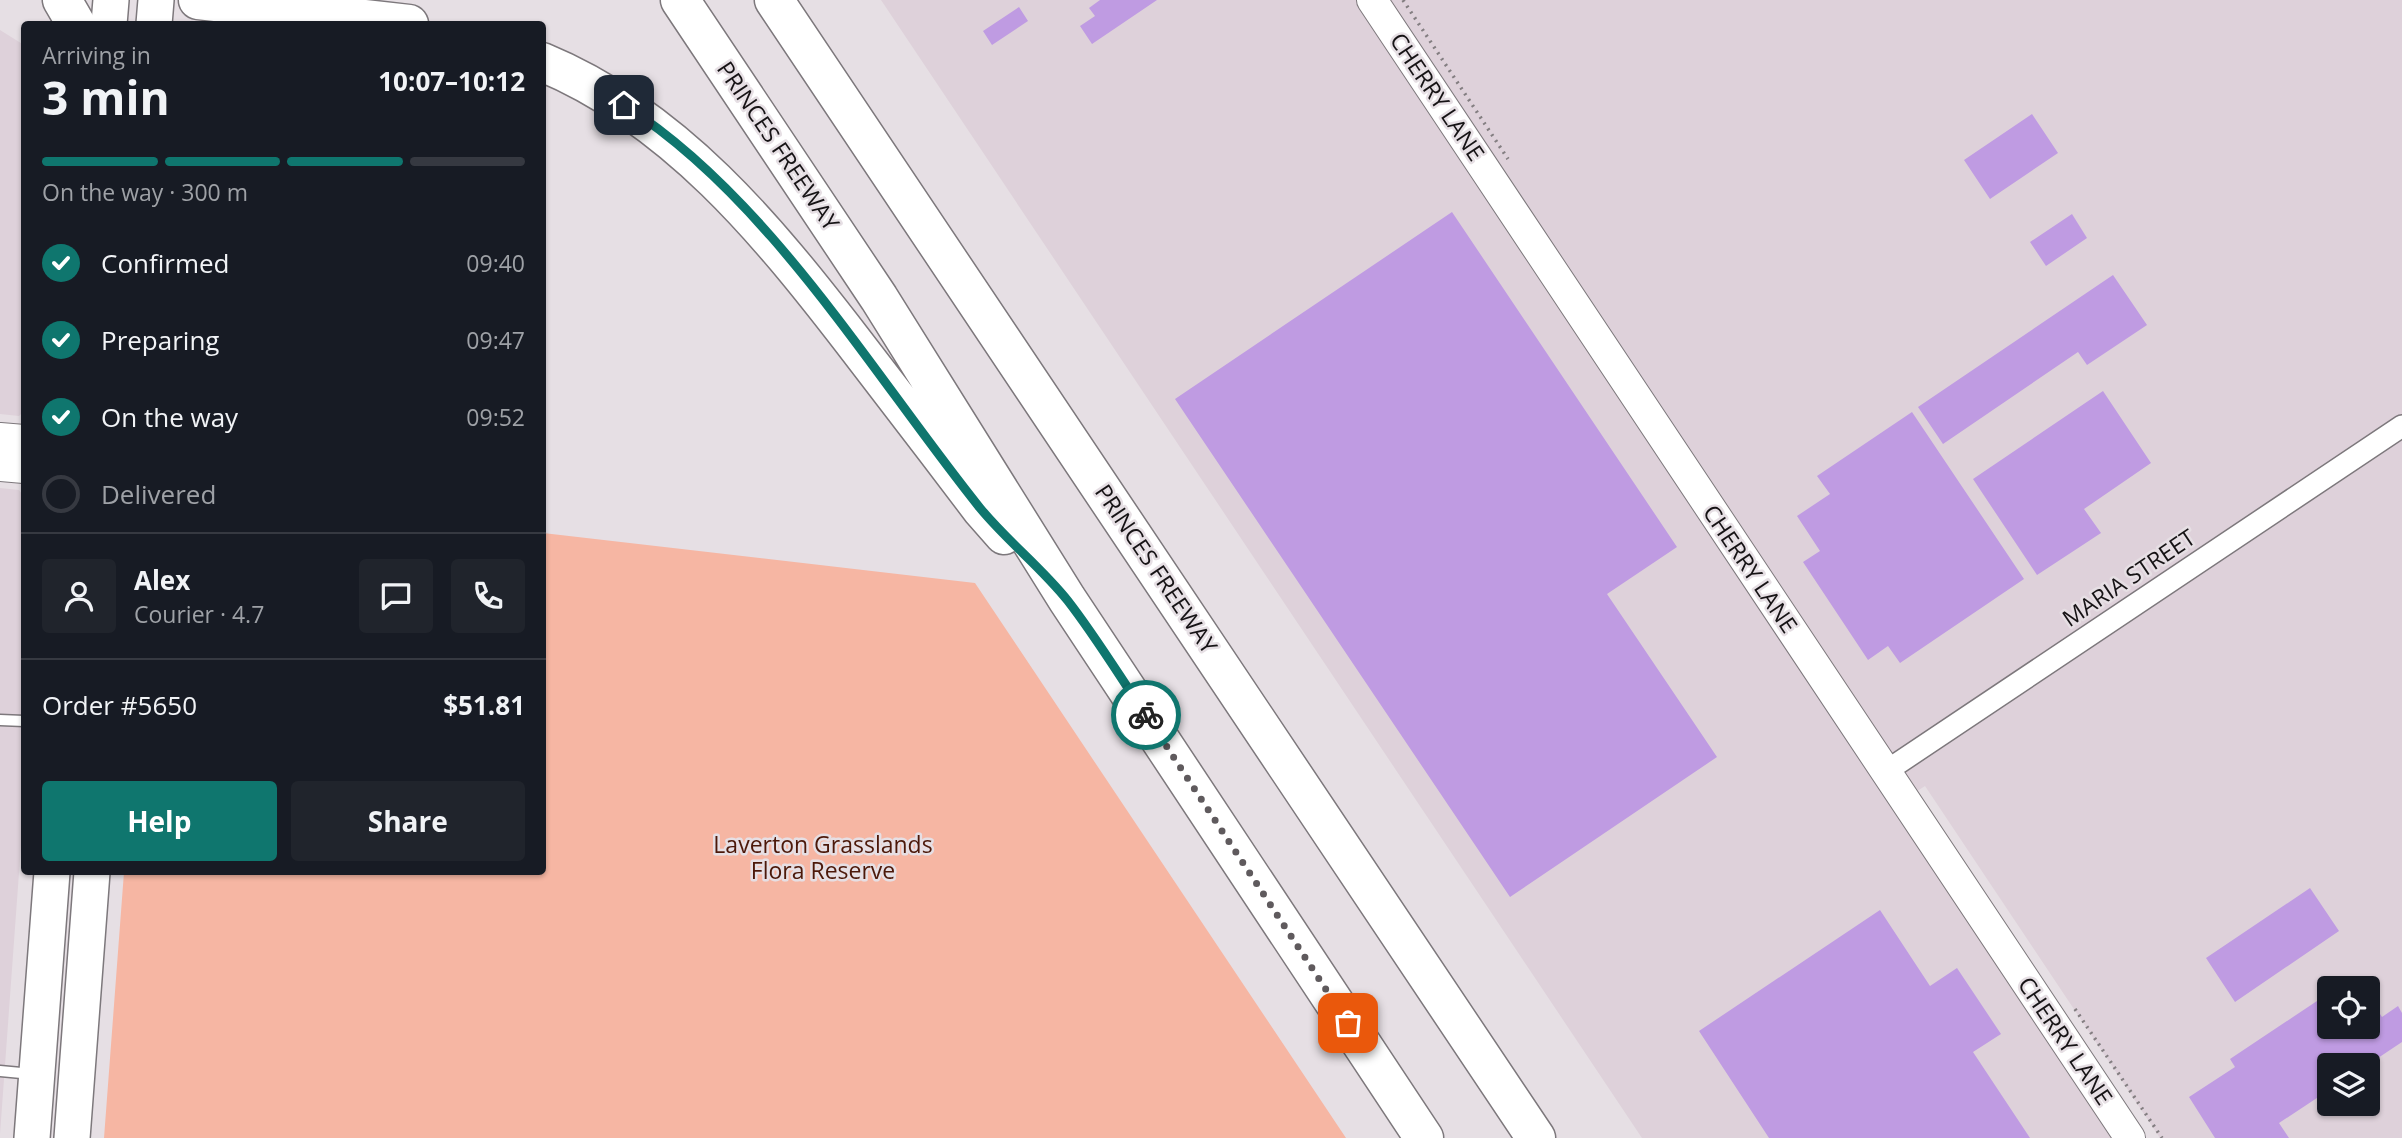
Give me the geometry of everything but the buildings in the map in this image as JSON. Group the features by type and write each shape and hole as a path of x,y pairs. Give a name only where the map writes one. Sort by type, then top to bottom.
{"highway":[{"path":"62,0 74,21"},
{"path":"198,0 387,21"},
{"name":"PRINCES FREEWAY","path":"680,0 879,298 1067,599 1424,1138"},
{"name":"PRINCES FREEWAY","path":"774,0 1536,1138"},
{"path":"785,0 971,292"},
{"path":"228,21 313,11"},
{"path":"546,64 588,84 647,120 739,204 807,283 982,510 1067,599"}],"main road":[{"path":"109,21 111,0"},
{"path":"154,21 156,0"},
{"path":"32,1138 52,875"},
{"path":"72,1138 92,875"},
{"path":"37,1074 76,1078"}],"street":[{"name":"CHERRY LANE","path":"1372,0 2130,1138"},
{"name":"MARIA STREET","path":"1885,772 2402,426"},
{"path":"0,438 21,440"},
{"path":"0,466 21,468"}],"lane":[{"path":"0,720 21,721"},
{"path":"0,1071 37,1074"}],"shaded area":[{"path":"881,0 2402,0 2402,1138 2160,1138 1925,786 1893,807 2113,1138 1642,1138"},
{"path":"0,30 21,43 21,414 0,414"},
{"path":"0,488 19,490 21,493 21,845 0,1134"}],"green space":[{"name":"Laverton Grasslands Flora Reserve","path":"546,533 975,583 1346,1138 104,1138 124,875 546,875"}],"way so far":[{"path":"1146,715 1348,1023"}],"route":[{"path":"624,105 647,120 698,164 739,204 782,253 982,510 1067,599 1146,715"}]}
